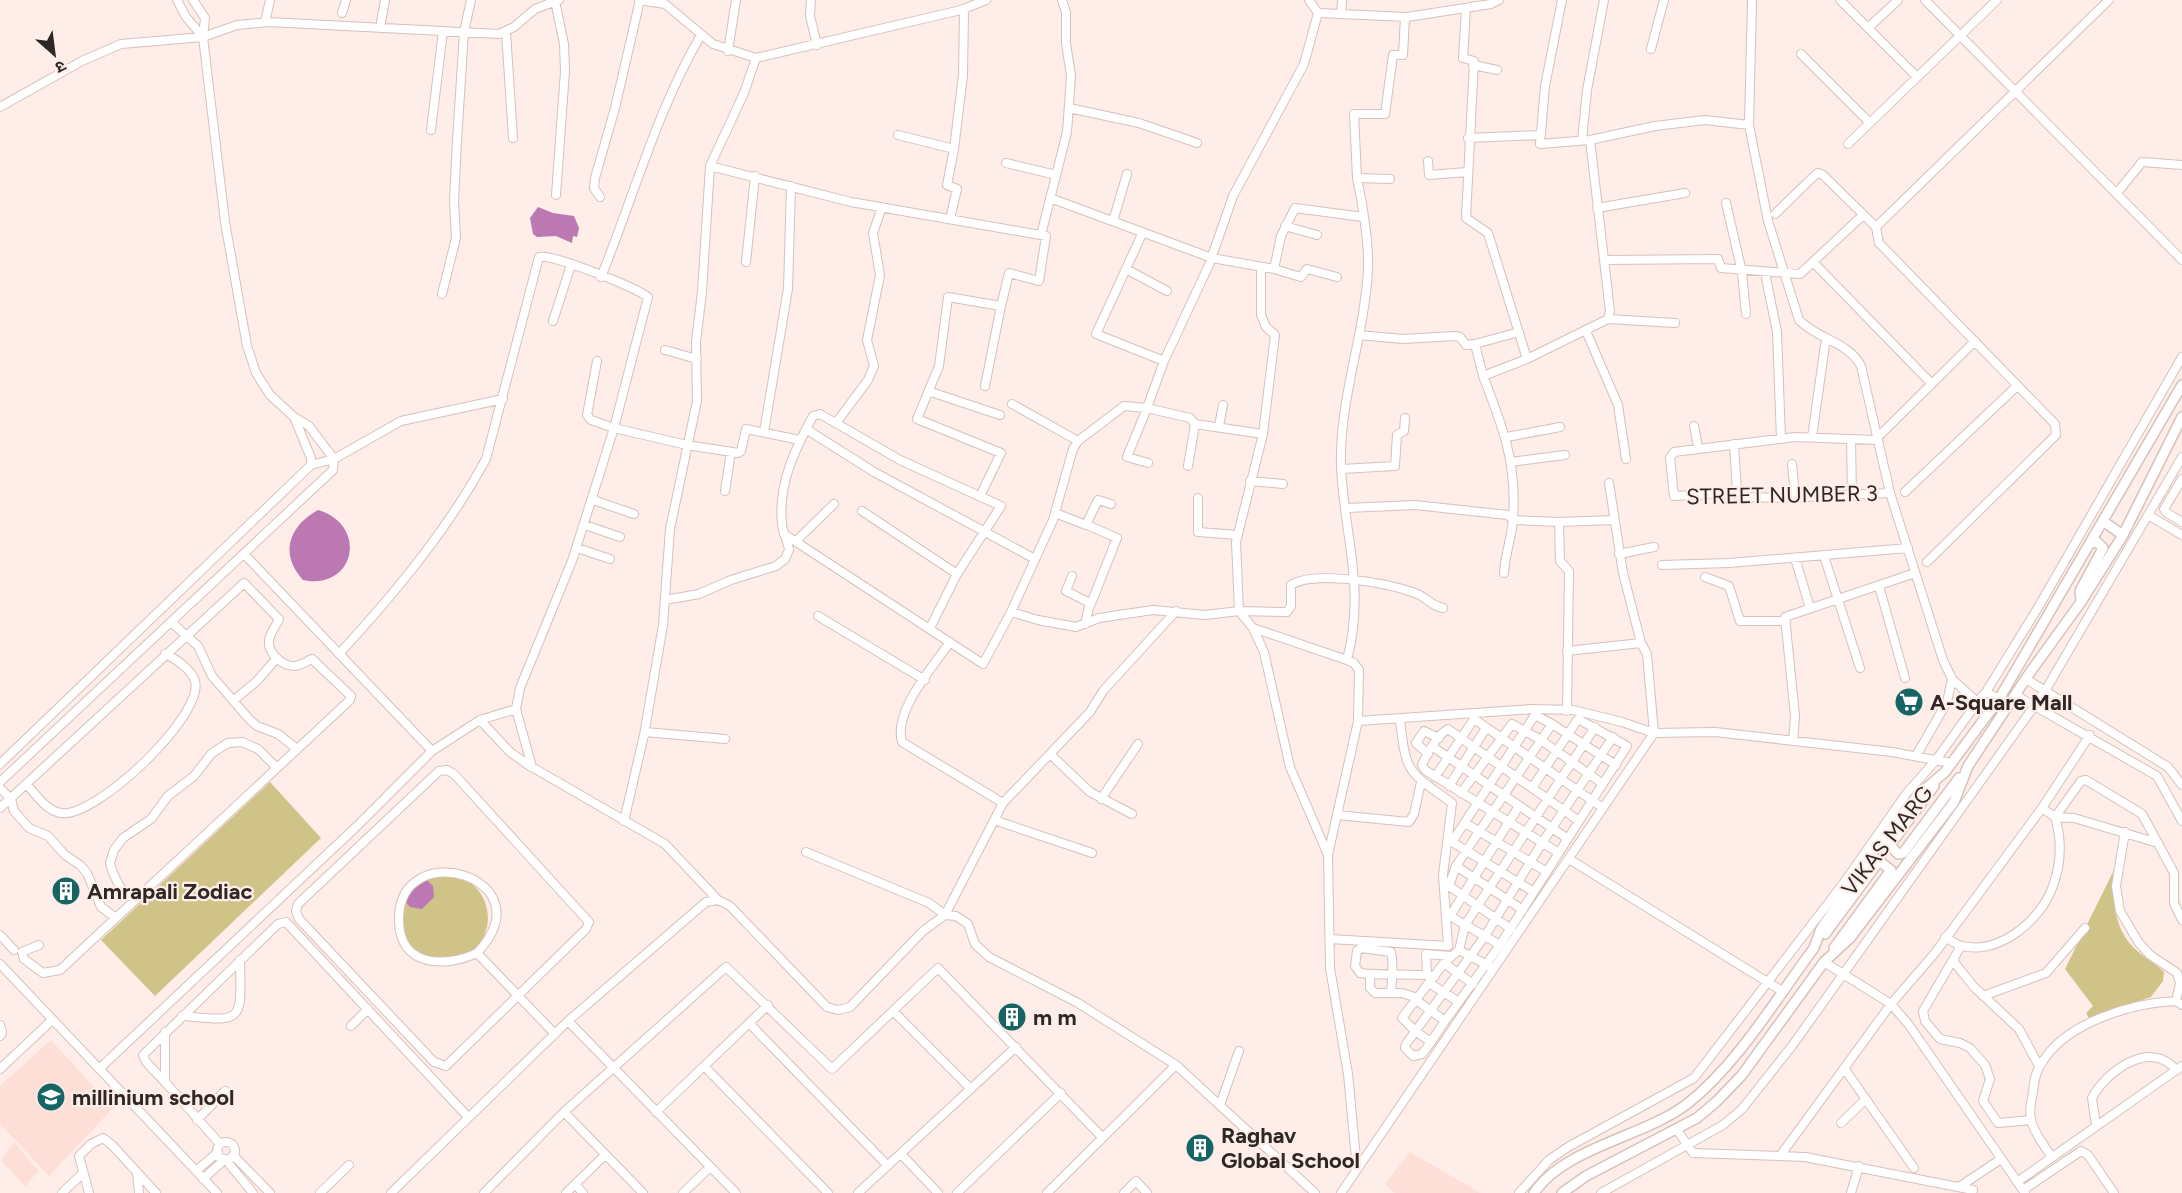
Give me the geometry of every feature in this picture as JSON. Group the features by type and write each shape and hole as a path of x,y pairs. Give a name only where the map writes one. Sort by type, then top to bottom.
{"main road":[{"name":"VIKAS MARG","path":"1534,1193 1553,1174 1568,1165 1686,1105 1728,1063 1814,948 1821,929 1876,848 1917,796 1945,772 1999,699 2182,385"},
{"name":"VIKAS MARG","path":"1562,1193 1586,1176 1677,1130 1717,1101 1742,1075 1824,962 1850,938 1954,802 1968,766 2081,602 2123,535 2182,417"},
{"path":"2104,522 2123,535"},
{"path":"2081,602 2080,591 2103,548 2097,542 2091,543"},
{"path":"1945,772 1890,845 1898,854 1903,853 1968,766"},
{"path":"1814,948 1879,861 1885,864 1891,870 1824,962"}],"street":[{"path":"177,0 186,17 203,37"},
{"path":"0,782 333,470 334,459 309,426 294,417 270,395 247,346 225,222 203,37 205,18 193,0"},
{"path":"265,22 270,0"},
{"path":"342,13 346,0"},
{"path":"380,28 385,0"},
{"path":"441,294 456,238 454,201 464,32 471,0"},
{"path":"0,107 82,61 121,44 203,37 237,26 265,22 506,32 536,9 557,0 564,44 565,71 556,195"},
{"path":"600,197 594,188 595,178 615,108 640,0 665,4 701,35 728,51 756,58 964,9 986,0"},
{"path":"728,51 736,0"},
{"path":"811,0 810,16 817,45"},
{"path":"1041,235 1067,132 1070,108 1071,76 1066,44 1066,12 1062,0"},
{"path":"1309,0 1318,13"},
{"path":"1341,14 1342,0"},
{"path":"1318,13 1405,17 1466,8 1499,0"},
{"path":"1562,0 1545,86 1540,144 1586,140 1655,126 1705,120 1749,125"},
{"path":"1604,0 1587,90 1586,140 1605,260 1610,311 1608,319"},
{"path":"1651,49 1664,0"},
{"path":"1752,0 1749,125 1768,221 1799,320 1807,328 1852,353 1861,366 1890,493 1943,660 1952,679 1977,702"},
{"path":"1840,0 1917,78"},
{"path":"1868,28 1898,0"},
{"path":"1925,0 2182,260"},
{"path":"1848,144 1996,0"},
{"path":"1876,227 2108,0"},
{"path":"1466,8 1463,58 1474,61 1468,138 1466,218 1488,233 1527,359"},
{"path":"950,219 957,189 947,185 963,75 964,9"},
{"path":"1148,463 1127,457 1164,361 1212,258 1233,196 1304,64 1318,13"},
{"path":"1347,660 1356,580 1342,469 1345,408 1359,335 1368,267 1357,178 1354,114 1385,114 1393,55 1403,55 1405,17"},
{"path":"431,130 443,31"},
{"path":"506,32 513,138"},
{"path":"602,277 679,72 701,35"},
{"path":"1801,54 1870,123"},
{"path":"624,821 645,732 665,600 670,529 697,400 696,342 702,292 710,166 744,93 756,58"},
{"path":"1473,65 1497,70"},
{"path":"1070,108 1139,123 1197,143"},
{"path":"898,135 954,149"},
{"path":"1468,138 1541,135"},
{"path":"1428,161 1429,175 1467,172"},
{"path":"2117,194 2142,162 2182,165"},
{"path":"1006,163 1056,175"},
{"path":"710,166 882,207 1046,236 1039,281 1009,273 985,386"},
{"path":"1775,214 1818,172 1876,227 1879,243 2055,424 2055,435 1927,562"},
{"path":"1113,221 1127,174"},
{"path":"746,262 754,176"},
{"path":"1357,178 1390,178"},
{"path":"764,432 788,289 791,186"},
{"path":"1597,208 1685,193"},
{"path":"1050,198 1212,258 1274,269 1301,277 1307,269 1337,277"},
{"path":"1726,203 1742,272 1746,314"},
{"path":"836,423 868,380 874,366 867,340 880,275 873,233 882,207"},
{"path":"1274,269 1285,226 1295,208 1363,217"},
{"path":"1605,260 1718,259 1721,268 1742,272 1805,273 1863,215"},
{"path":"1285,226 1317,235"},
{"path":"1143,232 1096,334 1164,361"},
{"path":"339,654 386,602 470,487 486,459 537,261 543,255 648,297 614,428 585,525 520,688 516,709 532,767"},
{"path":"1814,263 1931,383"},
{"path":"553,321 571,265"},
{"path":"1261,267 1261,315 1266,327 1275,335 1263,434 1250,481 1235,557 1239,611 1253,628 1271,680 1290,767 1328,855"},
{"path":"1126,269 1167,291"},
{"path":"1765,273 1777,332 1781,439"},
{"path":"980,496 1001,453 917,419 931,392 939,366 948,297 1001,306"},
{"path":"1483,376 1527,359 1608,319 1675,323"},
{"path":"1586,331 1618,405 1626,459"},
{"path":"1359,335 1403,339 1455,336 1460,337 1464,345 1519,332"},
{"path":"1812,437 1826,338"},
{"path":"1694,426 1698,447 1812,437 1878,438 1931,383 1975,342"},
{"path":"1475,344 1483,376 1507,437 1511,462 1513,520 1504,573"},
{"path":"665,350 697,359"},
{"path":"1519,1193 1549,1160 1568,1147 1694,1078 1843,884 1906,794 1936,760 1986,692 2039,606 2182,357"},
{"path":"597,361 586,415 591,420 614,428 687,445 731,452 741,452 745,430 800,440"},
{"path":"1905,492 2018,386"},
{"path":"931,392 1000,415"},
{"path":"0,764 311,465 334,459 401,421 503,399"},
{"path":"1012,404 1078,441"},
{"path":"1219,426 1223,405"},
{"path":"784,534 983,664 1011,612 1055,513 1070,454 1078,441 1125,406 1147,408 1190,418 1195,424 1263,434"},
{"path":"2153,406 2165,413"},
{"path":"665,600 699,594 730,580 776,566 785,559 789,550 782,523 785,480 800,440 817,414 900,460 1001,506 957,574 930,628"},
{"path":"294,417 311,458 311,465"},
{"path":"1342,469 1395,466 1397,435 1404,431 1404,418"},
{"path":"1188,466 1195,424"},
{"path":"1507,437 1560,427"},
{"path":"806,429 874,472 1035,559"},
{"path":"2169,440 2182,429"},
{"path":"1851,439 1852,496"},
{"path":"1734,444 1737,494"},
{"name":"STREET NUMBER 3","path":"1698,447 1671,454 1674,496 1737,494 1743,497 1794,497 1890,493"},
{"path":"725,491 731,452"},
{"path":"1511,462 1565,455"},
{"path":"1601,1193 1687,1147 1723,1125 1742,1109 1844,975 2036,705 2182,457"},
{"path":"1792,464 1794,497"},
{"path":"2182,479 2164,509 2182,522"},
{"path":"1250,481 1283,484"},
{"path":"1341,1193 1490,967 1569,859 1654,733 1647,654 1641,643 1619,554 1609,483"},
{"path":"1198,498 1198,532 1238,535"},
{"path":"593,500 634,514"},
{"path":"1087,525 1098,511 1098,500 1111,504"},
{"path":"796,541 834,504"},
{"path":"1347,508 1415,505 1508,515 1513,520 1559,522 1614,519"},
{"path":"862,511 957,574"},
{"path":"1055,513 1116,538 1085,624"},
{"path":"2148,515 2182,535"},
{"path":"1559,522 1560,561 1569,571 1567,711"},
{"path":"585,525 620,537"},
{"path":"1619,554 1654,547"},
{"path":"577,548 609,559"},
{"path":"1662,565 1824,556 1908,548"},
{"path":"244,554 432,751"},
{"path":"1824,556 1860,668"},
{"path":"1795,558 1810,608"},
{"path":"1793,741 1795,716 1787,615 1915,573"},
{"path":"1072,576 1066,591 1090,606"},
{"path":"1705,577 1729,586 1740,621 1786,621"},
{"path":"1011,612 1076,627 1099,618 1153,610 1205,615 1239,611 1287,612 1291,606 1290,588 1296,582 1304,580 1356,580 1383,583 1415,593 1431,606 1443,608"},
{"path":"0,808 186,634 244,583 279,620 272,630 269,643 273,654 284,664 296,666 312,659 351,696 350,700 55,972 40,972 23,956 24,951 39,945"},
{"path":"1879,586 1905,678"},
{"path":"480,720 510,752 532,767 665,844 718,900 730,906 827,1007 838,1010 850,1006 923,931 945,915 1004,803 1176,611"},
{"path":"818,615 925,680"},
{"path":"171,622 198,646 217,683 257,726 278,734 297,749"},
{"path":"1253,628 1347,660 1354,663 1359,670 1358,721 1328,855 1330,968 1348,1074 1357,1169"},
{"path":"950,642 908,704 898,731 902,742 1004,803"},
{"path":"1567,651 1641,643"},
{"path":"26,784 51,810 70,813 98,801 134,772 182,718 196,688 192,676 173,657 165,654"},
{"path":"234,700 257,681 277,658"},
{"path":"1916,756 1947,702 1952,679"},
{"path":"2026,679 2168,767 2182,785 2168,791"},
{"path":"1986,692 1999,699"},
{"path":"2017,696 2090,735 2157,776 2168,791 2182,820"},
{"path":"99,1069 356,827 432,751 480,720 516,709"},
{"path":"1358,721 1533,709 1567,711 1622,722 1654,733 1715,732 1916,756 1951,763"},
{"path":"1534,892 1452,842 1535,715 1552,723 1616,765"},
{"path":"1330,939 1448,946 1443,875 1452,803 1420,782 1404,758 1400,719"},
{"path":"1435,777 1474,719 1576,792 1603,808"},
{"path":"1532,788 1578,719 1595,727 1613,737 1627,746 1500,945 1490,967 1473,984 1422,1054 1413,1056 1405,1048 1415,1031 1485,936 1551,829 1613,737"},
{"path":"1511,929 1449,886 1456,866 1552,723"},
{"path":"1461,793 1509,724 1541,740 1603,784"},
{"path":"1431,1042 1402,1018 1430,978 1459,950 1466,925 1595,727"},
{"path":"1449,786 1486,728"},
{"path":"1559,853 1435,777 1422,765 1430,750 1445,729 1460,737 1579,821"},
{"path":"1439,738 1424,731 1418,736 1416,743 1447,757 1568,839"},
{"path":"645,732 726,739"},
{"path":"1780,1156 1891,1004 1946,937 2042,808 2090,735"},
{"path":"26,739 35,748"},
{"path":"135,900 120,887 112,873 110,863 114,850 123,838 151,819 168,796 194,776 212,753 228,743 242,742 258,749 277,768"},
{"path":"1101,799 1138,744"},
{"path":"1050,754 1101,799 1132,814"},
{"path":"447,770 454,774 589,922 586,929 517,997 446,1066 434,1062 299,919 296,911 298,904 438,771 447,770"},
{"path":"1946,937 1961,946 1998,942 2017,932 2034,918 2045,903 2053,886 2060,849 2055,818 2076,787 2081,781 2086,780 2142,814 2174,873 2174,903 2182,920"},
{"path":"1337,814 1409,822 1414,814 1420,782"},
{"path":"0,788 10,799 14,811 29,828 48,836 65,855 80,865 87,873 101,907 116,918"},
{"path":"1500,945 1450,916 1519,806"},
{"path":"2042,808 2055,818 2074,818 2158,843"},
{"path":"994,820 1092,853"},
{"path":"1465,823 1546,872"},
{"path":"356,827 366,839"},
{"path":"2051,1156 2031,1120 2031,1102 2039,1066 2081,1027 2117,1011 2152,1002 2179,1003 2180,983 2177,973 2150,955 2139,943 2120,911 2116,886 2125,832"},
{"path":"806,852 929,903 945,915 956,916 968,924 975,945 988,957 1078,1003 1176,1065 1315,1193"},
{"path":"1569,859 1782,991"},
{"path":"1456,866 1523,910"},
{"path":"440,872 461,873 481,884 492,900 497,913 496,927 489,941 477,953 460,961 445,964 413,954 404,943 399,919 400,904 411,888 426,877 440,872"},
{"path":"391,1193 568,1021 706,902 718,900"},
{"path":"253,1193 197,1120 143,1058 165,1032 278,924 285,922 468,1117"},
{"path":"1983,996 2046,973 2085,928"},
{"path":"0,935 14,950"},
{"path":"1961,946 1954,962 1923,1011 1925,1021 1940,1040 1960,1043 1970,1048 1985,1065 1990,1078 1983,1101 1998,1123 2031,1120"},
{"path":"1391,993 1392,975 1391,952 1361,948 1357,951 1355,966 1360,973 1392,975 1430,978"},
{"path":"1459,950 1490,967"},
{"path":"477,953 555,1034"},
{"path":"1451,956 1426,954 1430,978 1443,992 1460,1002"},
{"path":"182,1016 224,1020 235,1016 241,1007 240,960"},
{"path":"1824,962 1891,1004 1909,1025 2024,1191 2081,1151 2088,1155 2114,1193"},
{"path":"1954,962 1983,996 2019,1029 2039,1066"},
{"path":"1444,963 1473,984"},
{"path":"0,964 51,1021 216,1193"},
{"path":"484,1193 564,1112 724,967 729,968 832,1069 938,968 1102,1137"},
{"path":"1370,974 1370,988 1375,993 1410,994 1445,1021"},
{"path":"656,1112 768,1005"},
{"path":"351,1026 368,1009"},
{"path":"893,1011 971,1089"},
{"path":"0,1069 51,1021"},
{"path":"568,1021 736,1193"},
{"path":"750,1023 888,1166"},
{"path":"0,1025 0,1036"},
{"path":"165,1032 165,1082"},
{"path":"858,1193 1016,1047"},
{"path":"1220,1106 1239,1052"},
{"path":"2017,1182 2179,1068 2154,1056 2136,1060 2122,1067 2102,1084 2092,1098 2096,1125"},
{"path":"1047,1193 1176,1065"},
{"path":"704,1066 828,1193"},
{"path":"1844,1068 1914,1168"},
{"path":"197,1120 225,1091"},
{"path":"957,1193 1061,1093"},
{"path":"1840,1123 1866,1099"},
{"path":"564,1112 643,1193"},
{"path":"1677,1130 1693,1153 1805,1157 1973,1190 1972,1193"},
{"path":"80,1193 89,1189 79,1156 91,1144 103,1138 156,1193"},
{"path":"196,1171 219,1148 230,1143 234,1147 233,1155"},
{"path":"901,1154 938,1193"},
{"path":"203,1179 225,1159 233,1155"},
{"path":"233,1155 270,1193"},
{"path":"566,1193 605,1155"},
{"path":"1959,1187 2001,1160"},
{"path":"320,1193 349,1165"},
{"path":"683,1193 710,1167"},
{"path":"1851,1193 1859,1167"},
{"path":"137,1172 139,1193"},
{"path":"62,1193 83,1173"},
{"path":"1124,1193 1136,1181 1147,1193"},
{"path":"575,1184 583,1193"}],"shaded area":[{"path":"538,207 553,213 574,216 579,228 577,237 573,236 572,243 556,236 537,237 533,234 530,218"},
{"path":"318,510 334,518 344,529 349,542 349,555 344,567 334,576 321,581 303,580 291,560 291,541 300,524"},
{"path":"270,782 321,838 155,996 101,940"},
{"path":"2117,864 2115,909 2121,930 2134,948 2164,972 2163,981 2151,997 2089,1018 2086,1013 2093,1006 2065,969"},
{"path":"444,874 461,878 475,887 484,901 488,918 484,935 475,949 461,958 444,962 427,958 413,949 404,935 400,918 404,901 413,887 427,878"},
{"path":"427,880 433,886 434,897 422,909 410,907 405,901 411,891"},
{"name":"millinium school","path":"51,1040 113,1108 49,1176 0,1124 0,1086"},
{"path":"14,1142 39,1171 25,1186 1,1161"},
{"path":"1410,1152 1480,1193 1395,1193 1385,1184"}],"place":[{"name":"A-Square Mall","path":"1909,702"},
{"name":"Amrapali Zodiac","path":"66,891"},
{"name":"m m","path":"1012,1017"},
{"name":"millinium school","path":"51,1097"},
{"name":"Raghav Global School","path":"1200,1148"}]}
